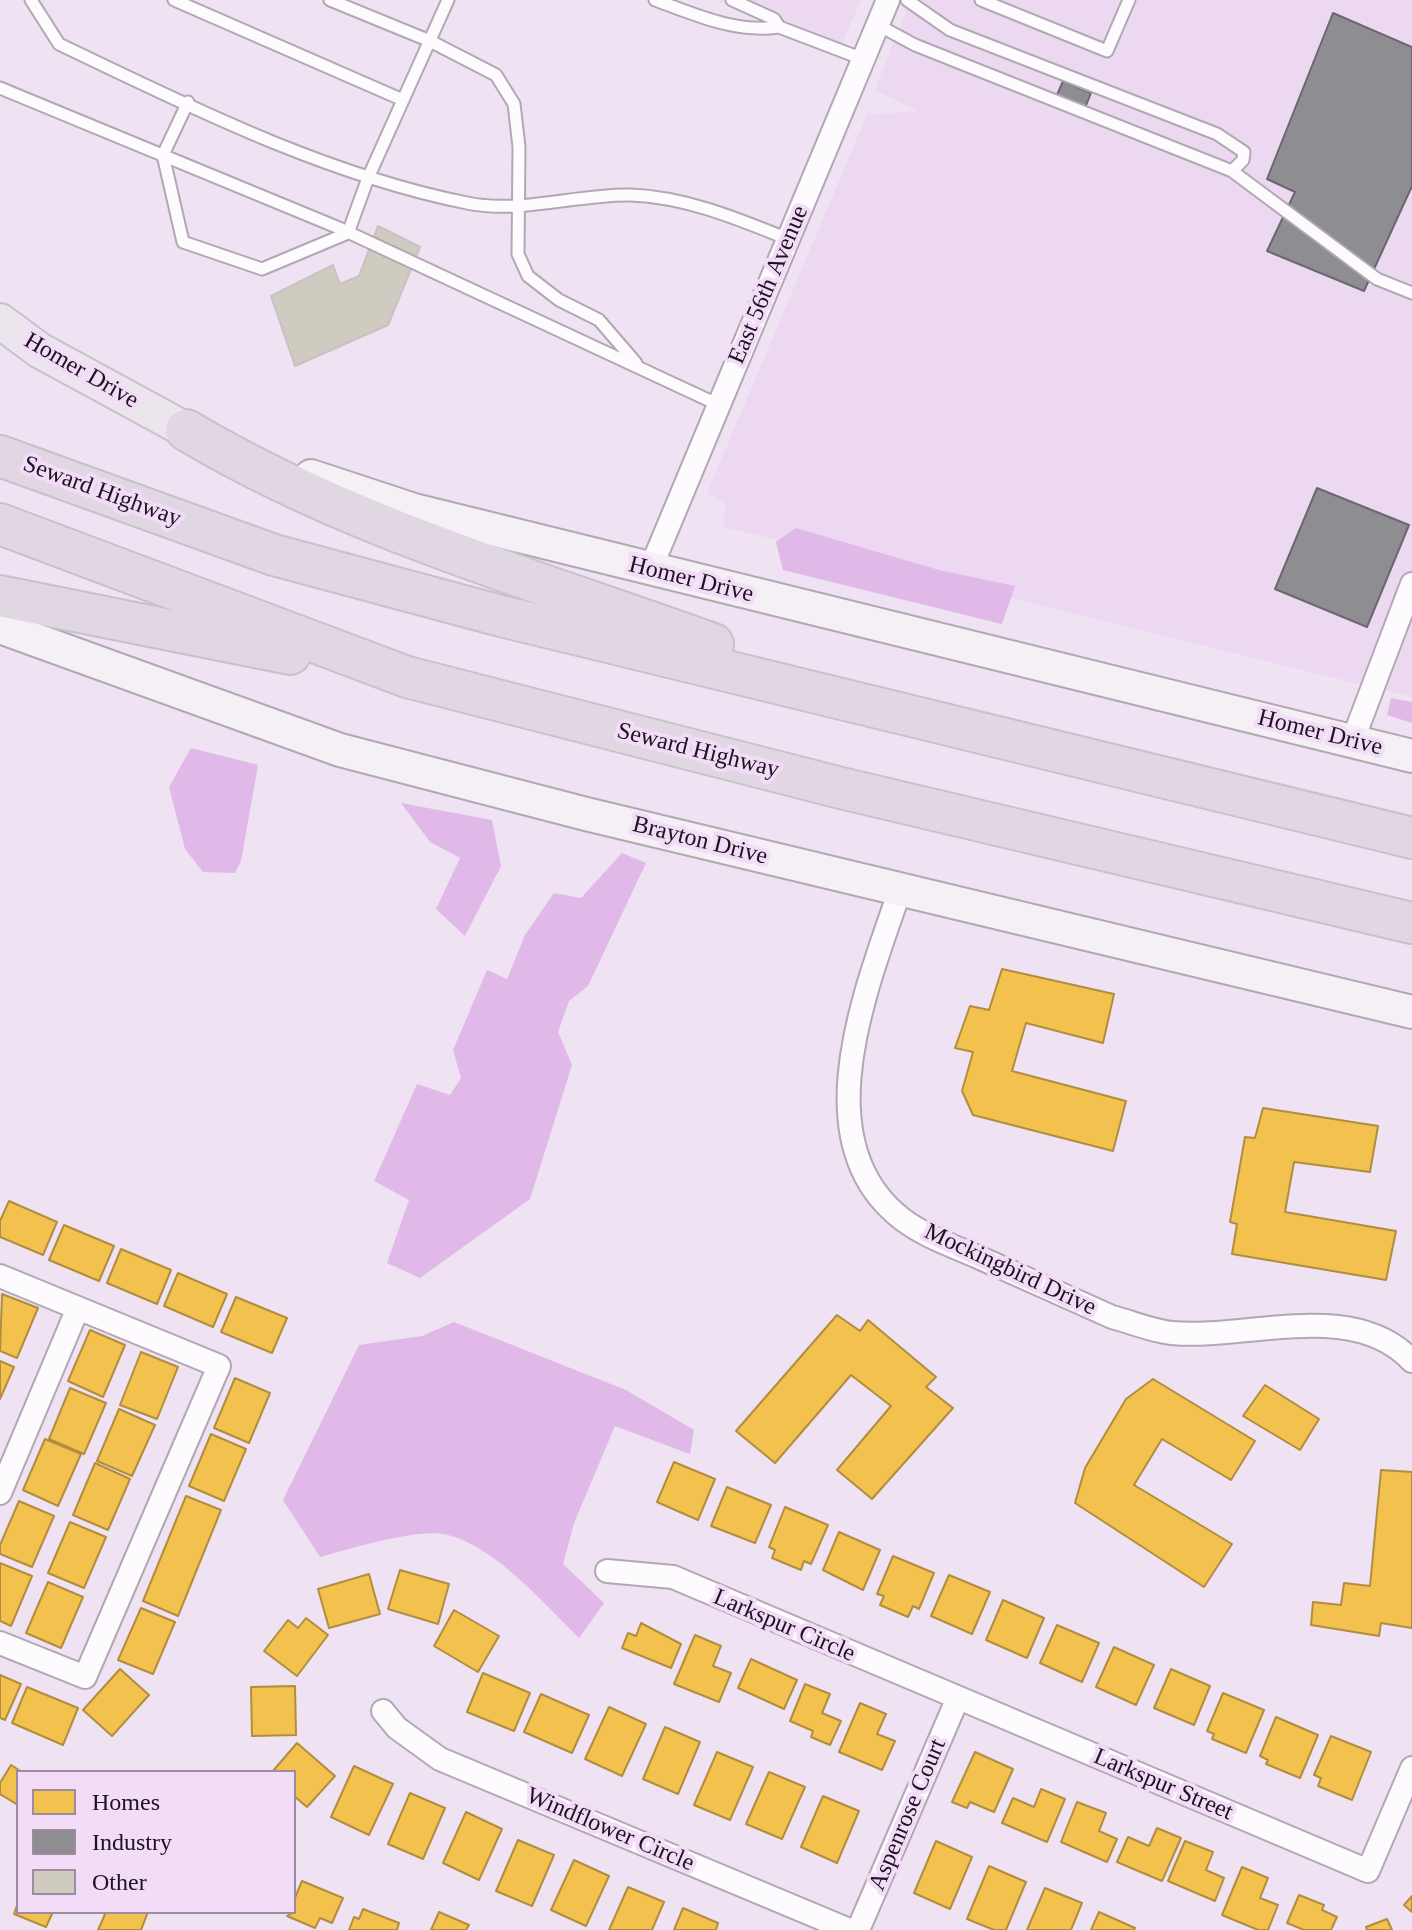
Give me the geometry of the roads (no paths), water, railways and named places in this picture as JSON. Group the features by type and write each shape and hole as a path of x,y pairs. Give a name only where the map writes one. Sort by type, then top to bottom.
{"highway":[{"path":"186,430 249,467 408,534 898,711"},
{"name":"Seward Highway","path":"0,456 274,555 501,616 1412,838"},
{"name":"Seward Highway","path":"0,524 407,677 841,788 1412,923"},
{"path":"0,596 407,677"}],"main road":[{"name":"Homer Drive","path":"0,321 39,350 186,430 331,484 414,510 1412,756"},
{"name":"Brayton Drive","path":"0,627 340,750 900,890 1412,1012"}],"street":[{"name":"East 56th Avenue","path":"650,570 888,0"},
{"path":"1352,742 1412,584"},
{"name":"Mockingbird Drive","path":"900,890 871,980 853,1055 847,1100 850,1132 861,1166 877,1193 902,1219 935,1238 1112,1317 1170,1333 1319,1327 1351,1329 1380,1338 1412,1361"},
{"path":"0,1276 219,1366 85,1677 0,1643"},
{"path":"0,1493 78,1308"},
{"name":"Larkspur Circle","path":"607,1571 673,1577 957,1700"},
{"name":"Larkspur Street","path":"957,1700 1368,1871 1412,1768"},
{"name":"Aspenrose Court","path":"858,1930 957,1700"},
{"name":"Windflower Circle","path":"383,1711 397,1728 440,1759 849,1930"}],"lane":[{"path":"31,0 59,44 368,178 471,204 645,197 691,203 788,239"},
{"path":"174,0 403,100"},
{"path":"330,0 430,41 496,75 514,104 519,147 516,203 518,254 528,276 559,300 599,320 639,367"},
{"path":"188,102 163,155 183,242 262,269 348,233 368,178 448,0"},
{"path":"655,0 731,27 751,31 779,27 863,59"},
{"path":"732,0 774,19 779,27"},
{"path":"907,0 950,30 1217,134 1244,152 1243,160 1232,171"},
{"path":"981,0 1107,51 1129,0"},
{"path":"878,25 915,45 1232,171 1377,279 1412,293"},
{"path":"0,88 348,233 719,405"}]}
